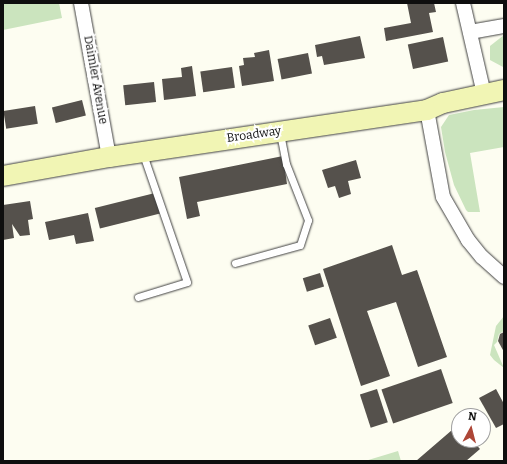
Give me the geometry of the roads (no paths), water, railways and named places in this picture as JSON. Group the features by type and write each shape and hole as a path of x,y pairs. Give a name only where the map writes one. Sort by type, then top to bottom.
{"main road":[{"name":"Broadway","path":"3,176 109,156 427,110 444,103 504,90"}],"street":[{"name":"Daimler Avenue","path":"80,3 109,156"},
{"path":"463,3 484,94"},
{"path":"470,32 504,26"},
{"path":"427,110 443,197 468,240 504,277"}],"lane":[{"path":"235,263 300,245 308,220 286,164 280,132"},
{"path":"138,297 187,282 142,152"}]}
